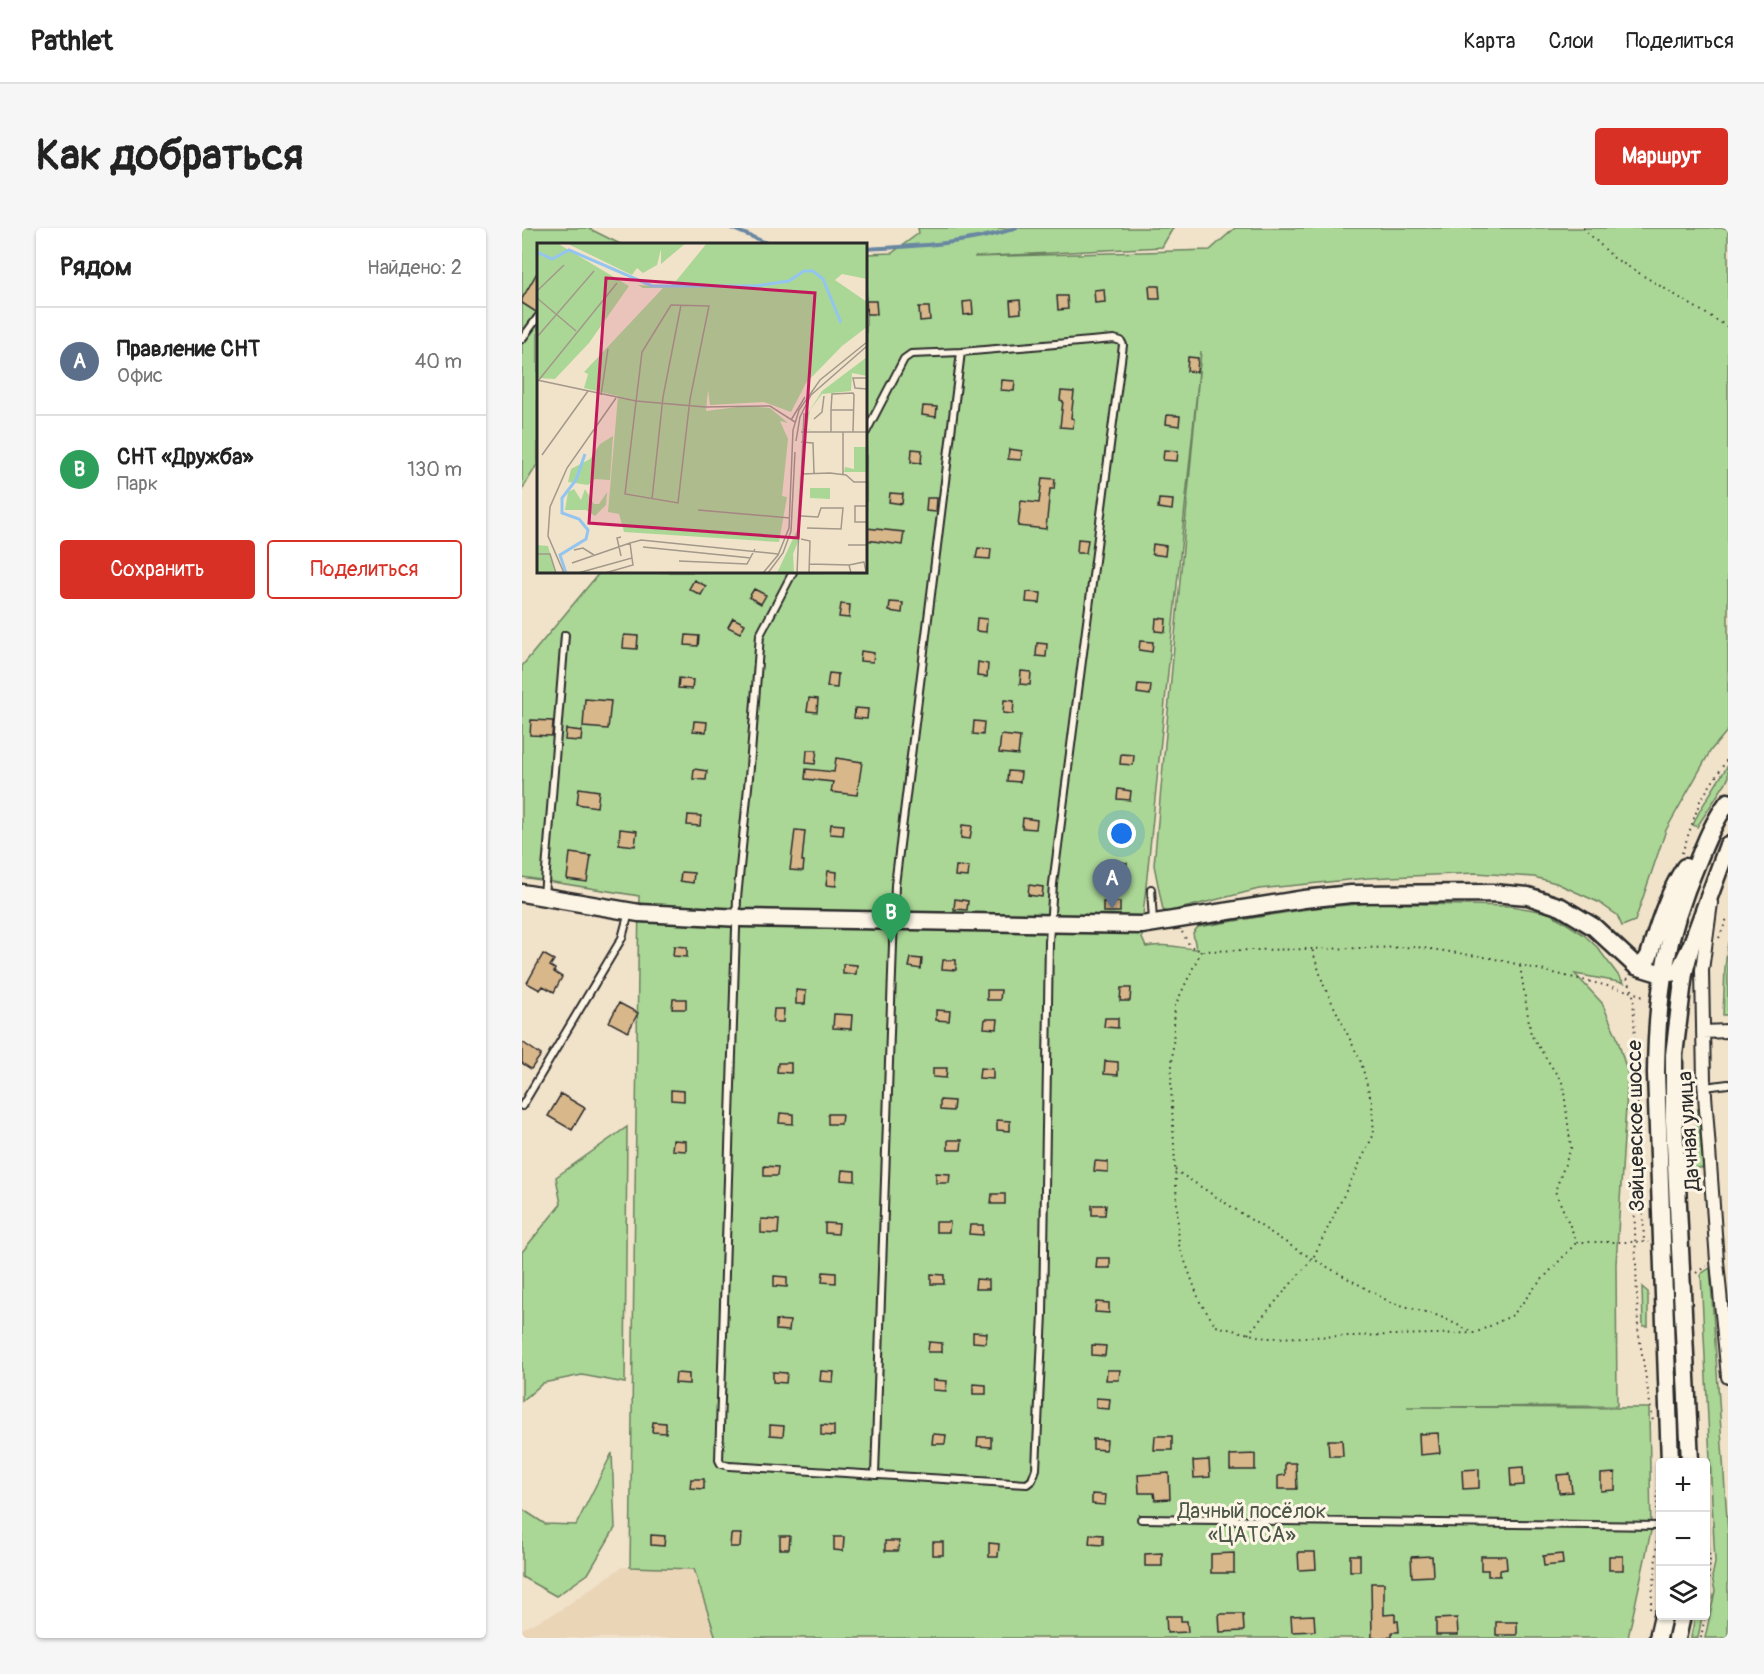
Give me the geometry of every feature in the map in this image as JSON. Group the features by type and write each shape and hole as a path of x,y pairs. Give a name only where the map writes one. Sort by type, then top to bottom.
{"street":[{"name":"Зайцевское шоссе","path":"1670,1458 1656,1072 1657,1020 1662,974 1680,904 1712,826 1728,802"},
{"path":"1630,969 1644,962 1649,956 1676,881 1712,826"},
{"name":"Зайцевское шоссе","path":"1690,1458 1674,1120 1674,1055 1678,1014 1690,946 1728,845"},
{"name":"Дачная улица","path":"1713,883 1702,970 1703,1032 1705,1087 1728,1377"},
{"path":"522,893 629,912 736,917 1153,924 1253,907 1351,894 1470,892 1515,894 1549,902 1578,916 1594,927 1630,969 1662,974 1676,972 1680,969 1690,946"},
{"path":"1662,974 1672,994 1674,1055"},
{"path":"1703,1032 1728,1031"},
{"path":"1658,1638 1662,1620"},
{"path":"1677,1638 1681,1620"}],"lane":[{"path":"522,339 537,318"},
{"path":"792,573 760,635 736,917 719,1460 721,1464 729,1466 1027,1484 1036,1474 1043,1313 1050,922 1053,884 1123,345 1121,341 1114,339 911,354 907,356 867,430"},
{"path":"875,1475 897,861 961,352"},
{"path":"544,897 565,635"},
{"path":"1151,889 1153,924"},
{"path":"522,1106 622,938 629,912"},
{"path":"1705,1087 1728,1084"},
{"path":"1141,1519 1656,1526"}],"path":[{"path":"1583,228 1614,258 1728,327"},
{"path":"1681,857 1700,801 1728,758"},
{"path":"1718,940 1728,916"},
{"path":"1180,928 1190,946 1201,951 1417,947 1454,951 1633,992"},
{"path":"1247,1334 1312,1258 1374,1134 1372,1104 1361,1062 1324,986 1312,949"},
{"path":"1201,951 1175,1006 1171,1086 1179,1245 1200,1302 1216,1326 1266,1338 1475,1333 1513,1315 1535,1287 1577,1242 1644,1243 1642,1213"},
{"path":"1520,965 1531,1035 1563,1084 1571,1148 1555,1191 1577,1242"},
{"path":"1630,969 1640,1143 1633,1165 1640,1348 1654,1425"},
{"path":"1175,1170 1312,1258 1390,1302 1439,1316 1475,1333"},
{"path":"1692,1277 1719,1269"},
{"path":"1701,1638 1704,1620"}],"shaded area":[{"path":"622,1567 694,1569 716,1638 522,1638 522,1629 559,1611"}],"green space":[{"path":"522,228 588,228 618,243 537,243 537,465 522,490"},
{"name":"Дачный посёлок «ЦАТСА»","path":"918,228 1173,228 1162,247 974,257 1210,250 1235,228 1728,228 1728,730 1711,750 1666,830 1635,921 1622,926 1617,915 1598,902 1556,883 1534,877 1476,873 1368,878 1259,889 1167,912 1163,910 1154,865 1201,351 1142,925 1142,938 1146,947 1196,949 1193,933 1198,927 1314,908 1372,903 1511,906 1550,913 1583,934 1597,947 1624,983 1575,974 1602,1003 1617,1037 1628,1075 1616,1264 1617,1406 1407,1407 1649,1408 1651,1531 1628,1638 716,1638 694,1569 630,1567 639,896 522,877 522,666 599,573 867,573 867,254 892,253 919,233"},
{"path":"1728,765 1728,779 1697,827 1693,825 1700,810"},
{"path":"1728,942 1728,1015 1723,1015 1725,968"},
{"path":"1698,1108 1703,1168 1691,1168 1697,1116"},
{"path":"627,1127 625,1383 582,1375 543,1383 522,1401 522,1252 561,1204 556,1177"},
{"path":"1710,1268 1728,1534 1728,1638 1705,1638 1715,1591 1712,1577 1715,1563 1701,1274"},
{"path":"1642,1287 1648,1292 1648,1326 1643,1326"},
{"path":"612,1453 615,1528 588,1574 556,1596 522,1577 522,1509 545,1524 576,1525"},
{"path":"1694,1620 1701,1620 1698,1638 1691,1638"}],"building":[{"path":"537,273 537,312 522,303"},
{"path":"1149,286 1159,286 1160,299 1150,299"},
{"path":"1104,289 1105,302 1095,303 1094,290"},
{"path":"1057,296 1067,296 1068,309 1058,310"},
{"path":"1020,300 1021,313 1011,314 1010,301"},
{"path":"867,301 876,301 877,314 867,314"},
{"path":"972,301 973,314 964,315 963,302"},
{"path":"919,307 929,307 930,320 920,321"},
{"path":"1188,357 1198,358 1197,372 1187,371"},
{"path":"1002,380 1015,381 1014,391 1001,390"},
{"path":"1061,391 1074,392 1071,418 1074,419 1073,428 1060,427 1063,401 1060,400"},
{"path":"923,406 937,407 936,417 922,415"},
{"path":"1167,415 1180,416 1179,426 1166,424"},
{"path":"912,449 922,450 921,463 911,462"},
{"path":"1009,449 1022,451 1021,460 1008,459"},
{"path":"1164,450 1178,451 1177,461 1163,460"},
{"path":"1042,478 1055,479 1054,489 1050,489 1046,529 1018,526 1021,501 1039,503"},
{"path":"890,493 903,494 902,504 889,502"},
{"path":"927,498 937,498 936,512 926,511"},
{"path":"1159,499 1173,500 1172,510 1158,508"},
{"path":"867,528 904,532 902,545 867,540"},
{"path":"1078,539 1088,540 1086,553 1077,553"},
{"path":"1153,544 1166,546 1165,556 1152,554"},
{"path":"978,548 991,549 990,559 976,558"},
{"path":"694,580 706,586 701,595 689,589"},
{"path":"754,589 766,595 761,604 749,597"},
{"path":"1027,592 1041,593 1040,603 1026,602"},
{"path":"890,602 903,603 902,613 889,611"},
{"path":"841,604 850,605 849,618 839,617"},
{"path":"733,618 745,624 740,633 728,627"},
{"path":"977,618 987,619 986,632 976,631"},
{"path":"1156,618 1166,619 1165,632 1155,631"},
{"path":"624,635 638,636 637,649 623,648"},
{"path":"686,635 699,636 698,646 685,645"},
{"path":"1140,641 1153,642 1152,652 1139,650"},
{"path":"1037,643 1047,644 1046,657 1036,656"},
{"path":"861,651 874,653 873,662 860,661"},
{"path":"978,662 988,664 987,677 977,676"},
{"path":"1021,671 1031,672 1030,685 1020,684"},
{"path":"829,673 838,674 837,688 827,687"},
{"path":"679,678 693,680 692,689 678,688"},
{"path":"1138,684 1151,685 1150,695 1137,693"},
{"path":"809,698 818,699 817,712 807,711"},
{"path":"585,699 611,701 608,729 583,727"},
{"path":"1004,700 1014,701 1013,714 1003,713"},
{"path":"855,708 868,709 867,719 854,718"},
{"path":"531,720 553,721 552,736 530,735"},
{"path":"694,721 707,722 706,732 693,731"},
{"path":"974,721 984,722 983,735 973,734"},
{"path":"566,729 582,731 581,741 565,740"},
{"path":"1001,735 1020,737 1018,755 999,753"},
{"path":"807,750 817,750 815,764 806,763"},
{"path":"1121,754 1134,755 1133,765 1120,764"},
{"path":"836,758 862,762 857,795 831,792 833,782 805,779 806,769 834,772"},
{"path":"694,769 707,771 706,780 693,779"},
{"path":"1008,771 1021,772 1020,782 1007,781"},
{"path":"579,788 599,791 597,807 577,804"},
{"path":"1118,789 1131,791 1130,800 1117,799"},
{"path":"688,815 701,816 700,826 687,825"},
{"path":"1023,818 1037,820 1036,829 1022,828"},
{"path":"831,824 844,825 843,835 830,834"},
{"path":"962,825 972,826 970,839 961,838"},
{"path":"1117,825 1130,826 1129,836 1116,834"},
{"path":"620,829 637,831 635,846 619,844"},
{"path":"795,830 805,831 803,871 790,870"},
{"path":"570,853 591,856 587,882 567,879"},
{"path":"1110,861 1127,863 1126,877 1108,875"},
{"path":"956,866 969,867 968,877 955,876"},
{"path":"828,871 837,872 836,886 826,885"},
{"path":"681,872 694,873 693,883 680,881"},
{"path":"1029,885 1043,887 1042,897 1028,895"},
{"path":"955,899 968,901 967,910 954,909"},
{"path":"1103,902 1120,902 1120,912 1103,912"},
{"path":"674,946 687,947 687,957 673,956"},
{"path":"543,954 554,960 550,966 562,977 554,992 543,986 540,990 527,983"},
{"path":"911,958 922,959 921,969 909,967"},
{"path":"943,960 956,960 956,970 942,969"},
{"path":"843,964 857,965 856,974 843,974"},
{"path":"1121,988 1131,988 1130,1001 1120,1001"},
{"path":"796,990 806,991 805,1004 796,1004"},
{"path":"987,990 1001,990 1000,1000 987,1000"},
{"path":"673,999 686,999 686,1009 672,1009"},
{"path":"619,1003 638,1013 628,1032 609,1022"},
{"path":"774,1009 784,1009 783,1022 773,1022"},
{"path":"936,1010 950,1011 949,1021 936,1020"},
{"path":"834,1014 852,1015 851,1029 833,1028"},
{"path":"1105,1018 1118,1018 1118,1028 1104,1027"},
{"path":"985,1019 998,1019 997,1029 984,1028"},
{"path":"522,1042 541,1055 531,1069 522,1063"},
{"path":"1105,1061 1118,1062 1118,1075 1104,1074"},
{"path":"778,1063 791,1063 791,1073 777,1072"},
{"path":"933,1068 947,1068 946,1078 933,1077"},
{"path":"980,1068 993,1069 993,1079 979,1078"},
{"path":"671,1090 684,1091 684,1101 671,1100"},
{"path":"561,1094 585,1108 572,1130 548,1116"},
{"path":"940,1100 954,1101 953,1111 940,1110"},
{"path":"780,1113 793,1114 793,1124 779,1123"},
{"path":"828,1114 842,1114 841,1124 828,1124"},
{"path":"997,1120 1010,1121 1010,1131 997,1130"},
{"path":"673,1140 686,1141 686,1151 672,1150"},
{"path":"948,1140 962,1140 961,1150 948,1150"},
{"path":"1095,1161 1108,1162 1108,1172 1094,1171"},
{"path":"764,1166 778,1167 777,1176 764,1176"},
{"path":"842,1170 855,1171 855,1181 841,1180"},
{"path":"936,1173 950,1174 949,1183 936,1183"},
{"path":"992,1194 1005,1194 1005,1204 991,1204"},
{"path":"1092,1205 1106,1205 1105,1215 1092,1215"},
{"path":"761,1219 779,1220 778,1234 761,1233"},
{"path":"936,1222 950,1222 949,1232 936,1232"},
{"path":"825,1223 839,1224 838,1234 825,1233"},
{"path":"970,1225 983,1225 983,1235 969,1234"},
{"path":"1097,1258 1110,1258 1110,1268 1096,1268"},
{"path":"823,1272 836,1273 836,1283 822,1282"},
{"path":"931,1274 944,1275 944,1284 931,1284"},
{"path":"774,1276 787,1277 787,1287 774,1286"},
{"path":"976,1279 989,1280 989,1289 975,1289"},
{"path":"1096,1302 1109,1303 1109,1313 1095,1312"},
{"path":"776,1320 790,1321 789,1331 776,1330"},
{"path":"973,1332 987,1333 986,1343 973,1342"},
{"path":"929,1342 942,1343 942,1352 928,1352"},
{"path":"1092,1345 1106,1346 1105,1356 1092,1355"},
{"path":"1107,1370 1120,1370 1119,1380 1106,1380"},
{"path":"821,1371 834,1372 833,1382 820,1381"},
{"path":"773,1372 787,1373 786,1383 773,1382"},
{"path":"676,1373 689,1374 689,1384 675,1383"},
{"path":"933,1380 947,1381 946,1391 933,1390"},
{"path":"973,1384 986,1385 986,1394 973,1394"},
{"path":"1096,1398 1110,1399 1109,1409 1096,1408"},
{"path":"653,1422 666,1423 666,1433 652,1432"},
{"path":"770,1425 784,1426 783,1436 770,1435"},
{"path":"821,1425 834,1426 834,1436 821,1435"},
{"path":"1438,1433 1440,1453 1420,1455 1419,1434"},
{"path":"933,1434 946,1435 945,1444 932,1444"},
{"path":"1155,1436 1172,1436 1172,1450 1154,1450"},
{"path":"978,1437 991,1437 991,1447 977,1446"},
{"path":"1093,1439 1107,1440 1106,1450 1093,1449"},
{"path":"1328,1440 1342,1440 1343,1456 1329,1456"},
{"path":"1255,1454 1255,1470 1230,1470 1230,1455"},
{"path":"1209,1460 1210,1477 1194,1478 1193,1461"},
{"path":"1285,1463 1296,1463 1297,1489 1278,1489 1278,1476 1285,1475"},
{"path":"1523,1467 1524,1485 1511,1486 1510,1468"},
{"path":"1479,1469 1479,1488 1463,1489 1462,1470"},
{"path":"1169,1473 1170,1499 1155,1500 1154,1493 1139,1493 1138,1475"},
{"path":"1615,1473 1615,1490 1601,1491 1601,1474"},
{"path":"1570,1474 1572,1492 1559,1493 1557,1475"},
{"path":"691,1479 704,1479 704,1489 690,1488"},
{"path":"1092,1494 1106,1495 1105,1505 1092,1504"},
{"path":"731,1534 741,1534 740,1547 730,1547"},
{"path":"1090,1534 1103,1535 1103,1545 1089,1544"},
{"path":"651,1535 665,1536 664,1546 651,1545"},
{"path":"780,1536 790,1536 789,1549 780,1549"},
{"path":"834,1537 844,1537 843,1551 834,1550"},
{"path":"885,1541 899,1541 898,1551 885,1551"},
{"path":"933,1542 943,1542 943,1555 933,1555"},
{"path":"989,1543 999,1544 998,1557 989,1557"},
{"path":"1298,1552 1315,1552 1316,1569 1299,1570"},
{"path":"1162,1553 1162,1566 1145,1566 1145,1554"},
{"path":"1234,1553 1234,1573 1211,1573 1211,1554"},
{"path":"1562,1554 1563,1564 1544,1566 1543,1556"},
{"path":"1350,1555 1360,1555 1360,1571 1350,1571"},
{"path":"1432,1556 1433,1576 1412,1577 1411,1557"},
{"path":"1481,1556 1506,1556 1507,1569 1500,1570 1500,1576 1488,1576 1488,1570 1481,1570"},
{"path":"1609,1556 1623,1556 1623,1570 1609,1570"},
{"path":"1371,1583 1384,1583 1384,1615 1395,1614 1395,1621 1398,1621 1399,1632 1392,1632 1392,1637 1372,1638"},
{"path":"1219,1614 1243,1614 1244,1631 1220,1632"},
{"path":"1314,1615 1315,1631 1292,1632 1291,1616"},
{"path":"1166,1616 1181,1616 1181,1621 1187,1621 1188,1632 1167,1633"},
{"path":"1457,1618 1458,1635 1436,1635 1436,1619"},
{"path":"1496,1622 1517,1622 1517,1635 1496,1635"}],"waterway":[{"path":"731,228 767,243"},
{"path":"867,249 961,241 1016,228"}],"place":[{"name":"Правление СНТ","path":"1112,909"},
{"name":"СНТ «Дружба»","path":"891,943"}]}
